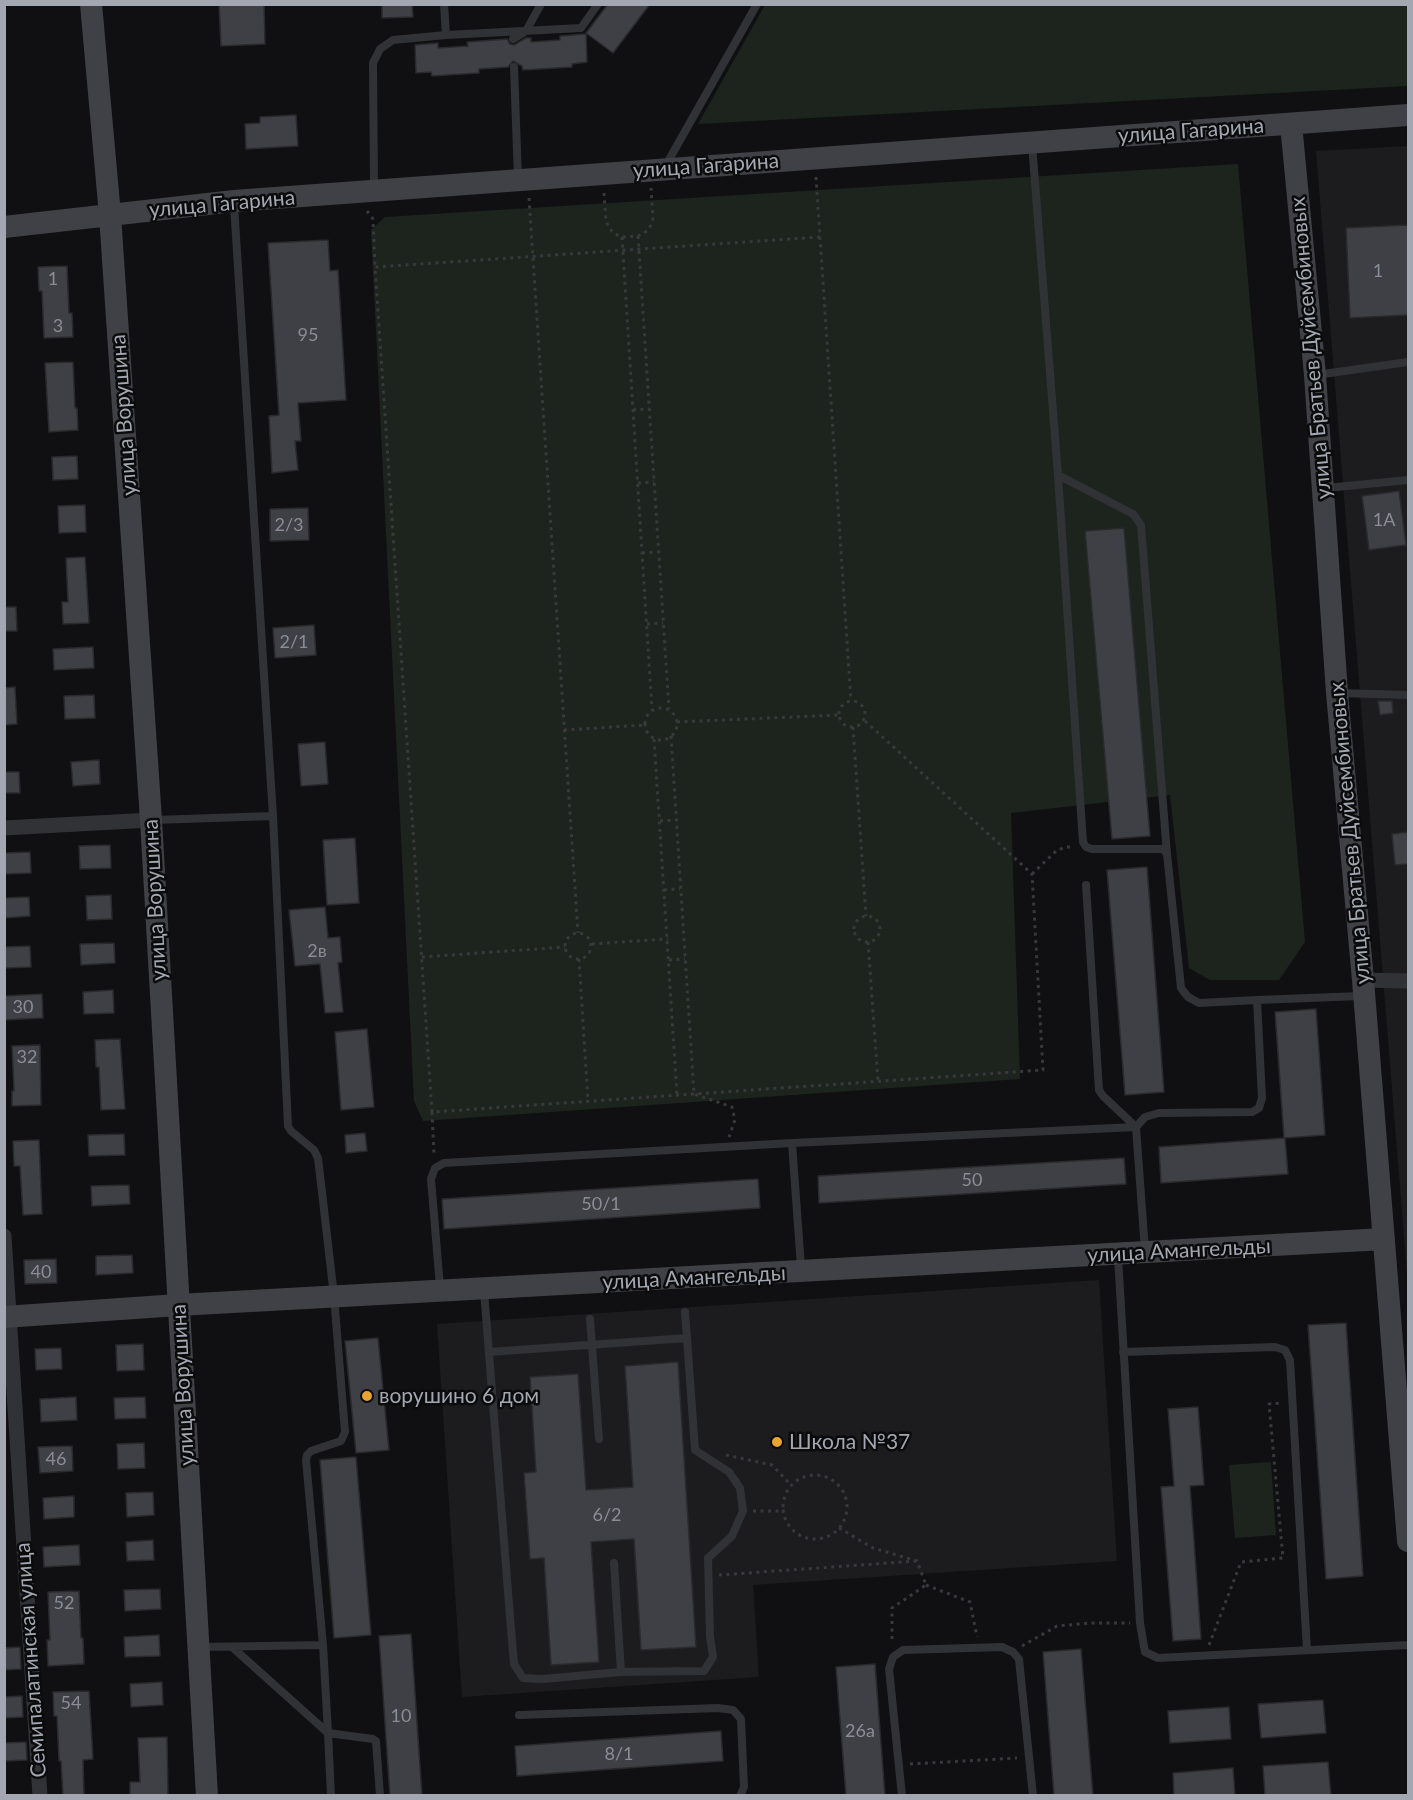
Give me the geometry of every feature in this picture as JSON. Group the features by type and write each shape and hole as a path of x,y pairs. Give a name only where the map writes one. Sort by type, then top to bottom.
{"street":[{"name":"улица Ворушина","path":"91,4 110,215 151,820 207,1796"},
{"name":"улица Гагарина","path":"4,226 234,201 1408,115"},
{"name":"улица Братьев Дуйсембиновых","path":"1291,124 1315,375 1337,693 1406,1473 1408,1541"},
{"path":"4,828 151,820"},
{"path":"1364,988 1408,981"},
{"name":"Семипалатинская улица","path":"4,1236 7,1317 40,1796"},
{"name":"улица Амангельды","path":"7,1317 334,1296 483,1290 1384,1239"}],"lane":[{"path":"444,4 446,35"},
{"path":"513,39 526,31 541,4"},
{"path":"364,193 373,63 380,49 393,40 581,28 598,4"},
{"path":"657,170 758,4"},
{"path":"514,67 523,180"},
{"path":"1031,142 1086,847 1156,848 1163,849 1167,854"},
{"path":"234,201 273,816 288,1126 314,1150 318,1158 334,1296 345,1432 341,1441 311,1451 306,1460 323,1645 331,1796"},
{"path":"1315,375 1408,362"},
{"path":"1058,475 1133,514 1141,525 1167,854 1181,988 1188,998 1200,1003 1257,1000 1364,988"},
{"path":"1323,488 1408,480"},
{"path":"1337,693 1408,695"},
{"path":"151,820 273,816"},
{"path":"1086,885 1099,1090 1136,1126 1145,1252"},
{"path":"440,1292 431,1179 435,1168 444,1163 1136,1126 1144,1117 1159,1113 1252,1112 1259,1108 1262,1098 1257,1000"},
{"path":"792,1143 802,1272"},
{"path":"1118,1254 1140,1623 1144,1652 1158,1658 1408,1645"},
{"path":"483,1290 514,1664 523,1677 542,1679 621,1672 704,1671 713,1657 708,1558 732,1536 742,1511 740,1488 729,1472 695,1450 685,1312"},
{"path":"590,1319 599,1439"},
{"path":"489,1352 687,1338"},
{"path":"1123,1352 1275,1347 1285,1350 1290,1360 1307,1650"},
{"path":"614,1563 621,1672"},
{"path":"198,1647 323,1645"},
{"path":"232,1647 328,1732 376,1741 380,1796"},
{"path":"902,1796 889,1669 893,1658 903,1650 1002,1647 1013,1652 1019,1659 1033,1796"},
{"path":"519,1715 718,1708 733,1710 741,1719 744,1787 740,1796"}],"path":[{"path":"815,158 851,701"},
{"path":"603,174 606,221 609,228 622,237 638,236 647,231 651,225 657,170"},
{"path":"523,180 533,256 578,933"},
{"path":"364,193 373,219 435,1168"},
{"path":"638,236 669,709"},
{"path":"622,237 652,710"},
{"path":"375,267 820,237"},
{"path":"633,410 649,409"},
{"path":"638,483 654,482"},
{"path":"642,553 659,552"},
{"path":"647,624 663,623"},
{"path":"851,701 860,704 865,715 864,720 853,727 842,723 839,715 841,707 851,701"},
{"path":"660,707 669,709 674,714 677,722 676,730 664,740 654,739 649,735 645,725 647,715 652,710 660,707"},
{"path":"677,722 839,715"},
{"path":"432,1112 1043,1070 1032,874 864,720"},
{"path":"564,730 645,725"},
{"path":"853,727 866,916"},
{"path":"671,736 694,1094"},
{"path":"654,739 677,1095"},
{"path":"660,821 676,819"},
{"path":"1032,874 1056,851 1065,847 1086,847"},
{"path":"664,890 681,889"},
{"path":"866,916 875,919 880,926 879,935 873,941 868,942 860,940 854,930 859,919 866,916"},
{"path":"578,933 585,935 591,944 589,952 579,959 571,957 565,947 567,939 578,933"},
{"path":"591,944 668,939"},
{"path":"868,942 878,1081"},
{"path":"422,957 565,947"},
{"path":"579,959 588,1101"},
{"path":"669,960 685,959"},
{"path":"694,1094 732,1107 735,1120 733,1130 722,1147"},
{"path":"1205,1655 1241,1562 1283,1558 1269,1404 1292,1402"},
{"path":"695,1450 706,1450 771,1465 792,1486"},
{"path":"807,1476 833,1480 844,1494 847,1503 847,1512 839,1528 824,1538 806,1537 791,1527 784,1511 787,1493 792,1486 807,1476"},
{"path":"742,1511 784,1511"},
{"path":"839,1528 873,1548 917,1561"},
{"path":"708,1576 917,1561"},
{"path":"917,1561 926,1585 970,1602 979,1648"},
{"path":"893,1658 892,1608 926,1585"},
{"path":"1013,1652 1057,1626 1140,1623"},
{"path":"899,1765 1029,1757"}],"shaded area":[{"path":"765,5 1408,5 1408,86 698,124"},
{"path":"1408,146 1408,1286 1316,151"},
{"path":"1238,164 1305,942 1279,980 1210,980 1189,968 1170,795 1011,813 1020,1079 423,1121 414,1101 371,230 385,217"},
{"name":"Школа №37","path":"1099,1280 1117,1561 753,1585 759,1677 462,1697 437,1324"},
{"path":"1271,1462 1276,1535 1235,1538 1229,1465"}],"building":[{"path":"219,4 264,4 265,44 221,46"},
{"path":"382,4 412,4 413,17 382,18"},
{"path":"608,4 650,4 613,53 586,33"},
{"path":"586,34 587,62 572,64 572,67 523,70 522,66 513,61 508,67 479,69 479,73 432,76 431,72 416,73 415,45 438,43 438,48 468,46 467,42 507,39 510,44 514,45 526,38 531,38 531,42 560,40 560,36"},
{"path":"296,115 298,146 246,149 245,124 260,123 260,117"},
{"path":"1408,225 1408,315 1350,318 1346,228"},
{"path":"328,240 330,271 338,270 346,400 298,403 301,441 295,441 298,470 272,473 269,416 279,415 268,243"},
{"path":"67,266 69,313 72,313 73,337 44,338 42,291 39,291 38,267"},
{"path":"73,362 78,430 49,432 45,363"},
{"path":"77,456 78,479 53,480 52,457"},
{"path":"1399,491 1406,545 1369,550 1362,496"},
{"path":"85,505 86,532 59,533 58,506"},
{"path":"308,508 309,540 270,541 270,509"},
{"path":"1124,528 1150,836 1112,839 1085,531"},
{"path":"85,557 89,623 63,624 62,602 68,602 66,558"},
{"path":"4,607 16,607 17,631 4,631"},
{"path":"314,625 316,655 275,658 273,628"},
{"path":"93,647 94,668 54,670 53,649"},
{"path":"15,687 17,724 4,725 4,688"},
{"path":"94,695 95,718 65,719 64,696"},
{"path":"1378,701 1392,701 1393,713 1380,715"},
{"path":"325,742 328,784 301,786 298,744"},
{"path":"99,760 100,784 73,786 71,762"},
{"path":"4,772 19,772 20,793 4,793"},
{"path":"1408,832 1408,864 1395,865 1392,834"},
{"path":"355,838 359,903 327,905 323,840"},
{"path":"110,845 111,868 80,869 79,846"},
{"path":"30,852 31,873 4,874 4,853"},
{"path":"1147,867 1164,1092 1125,1095 1107,870"},
{"path":"111,895 112,919 87,920 86,896"},
{"path":"29,897 30,916 4,918 4,898"},
{"path":"325,907 328,938 340,937 342,962 338,963 343,1012 325,1013 320,964 295,966 289,910"},
{"path":"114,943 115,963 81,965 80,944"},
{"path":"30,946 31,967 4,968 4,947"},
{"path":"113,990 114,1013 84,1014 83,992"},
{"path":"42,994 43,1018 4,1020 4,996"},
{"path":"1316,1009 1325,1135 1284,1138 1275,1012"},
{"path":"367,1029 374,1107 341,1110 335,1032"},
{"path":"120,1039 125,1109 101,1110 95,1040"},
{"path":"40,1045 41,1105 12,1106 12,1091 14,1091 12,1046"},
{"path":"365,1133 367,1151 346,1153 345,1135"},
{"path":"124,1134 125,1155 89,1156 88,1135"},
{"path":"1285,1138 1288,1174 1161,1183 1159,1147"},
{"path":"39,1140 42,1214 23,1215 20,1166 14,1166 13,1141"},
{"path":"1124,1158 1126,1184 819,1203 818,1176"},
{"path":"758,1179 760,1208 444,1229 442,1199"},
{"path":"129,1185 130,1204 92,1206 91,1186"},
{"path":"132,1255 133,1273 96,1275 96,1256"},
{"path":"56,1259 57,1283 25,1284 24,1260"},
{"path":"1346,1323 1363,1576 1326,1579 1308,1325"},
{"name":"ворушино 6 дом","path":"378,1338 389,1450 356,1453 345,1341"},
{"path":"143,1344 144,1370 117,1371 116,1345"},
{"path":"61,1348 62,1369 36,1370 35,1349"},
{"path":"678,1362 696,1647 641,1650 634,1539 591,1542 599,1662 551,1665 544,1558 530,1559 524,1473 536,1472 530,1377 578,1374 586,1490 633,1487 625,1366"},
{"path":"76,1397 77,1420 41,1422 40,1399"},
{"path":"145,1397 146,1418 115,1419 114,1398"},
{"path":"1198,1407 1204,1485 1190,1486 1201,1639 1173,1641 1161,1487 1174,1486 1168,1409"},
{"path":"144,1443 145,1468 118,1469 117,1444"},
{"path":"72,1446 73,1471 40,1473 38,1447"},
{"path":"356,1457 371,1635 334,1638 320,1460"},
{"path":"153,1492 154,1515 127,1517 126,1493"},
{"path":"74,1496 74,1517 44,1519 43,1498"},
{"path":"153,1540 154,1560 127,1561 126,1542"},
{"path":"79,1545 80,1565 44,1567 43,1547"},
{"path":"160,1589 161,1609 125,1611 124,1590"},
{"path":"79,1591 84,1664 48,1666 47,1640 50,1640 48,1592"},
{"path":"411,1634 422,1796 390,1796 379,1636"},
{"path":"159,1635 160,1656 125,1657 124,1637"},
{"path":"20,1647 21,1669 4,1670 4,1648"},
{"path":"1081,1649 1093,1796 1054,1796 1043,1652"},
{"path":"875,1664 885,1796 846,1796 836,1667"},
{"path":"162,1682 163,1705 131,1707 130,1684"},
{"path":"89,1691 93,1759 83,1760 84,1796 63,1796 53,1692"},
{"path":"22,1696 23,1717 4,1718 4,1697"},
{"path":"1323,1700 1326,1733 1261,1738 1258,1704"},
{"path":"1229,1707 1231,1739 1170,1743 1168,1711"},
{"path":"721,1731 723,1761 517,1776 515,1746"},
{"path":"167,1737 168,1796 130,1796 130,1782 140,1782 138,1738"},
{"path":"26,1742 27,1760 4,1761 4,1743"},
{"path":"1328,1762 1331,1796 1265,1796 1263,1766"},
{"path":"1233,1768 1235,1796 1174,1796 1173,1773"}],"place":[{"name":"ворушино 6 дом","path":"367,1396"},
{"name":"Школа №37","path":"777,1442"}]}
